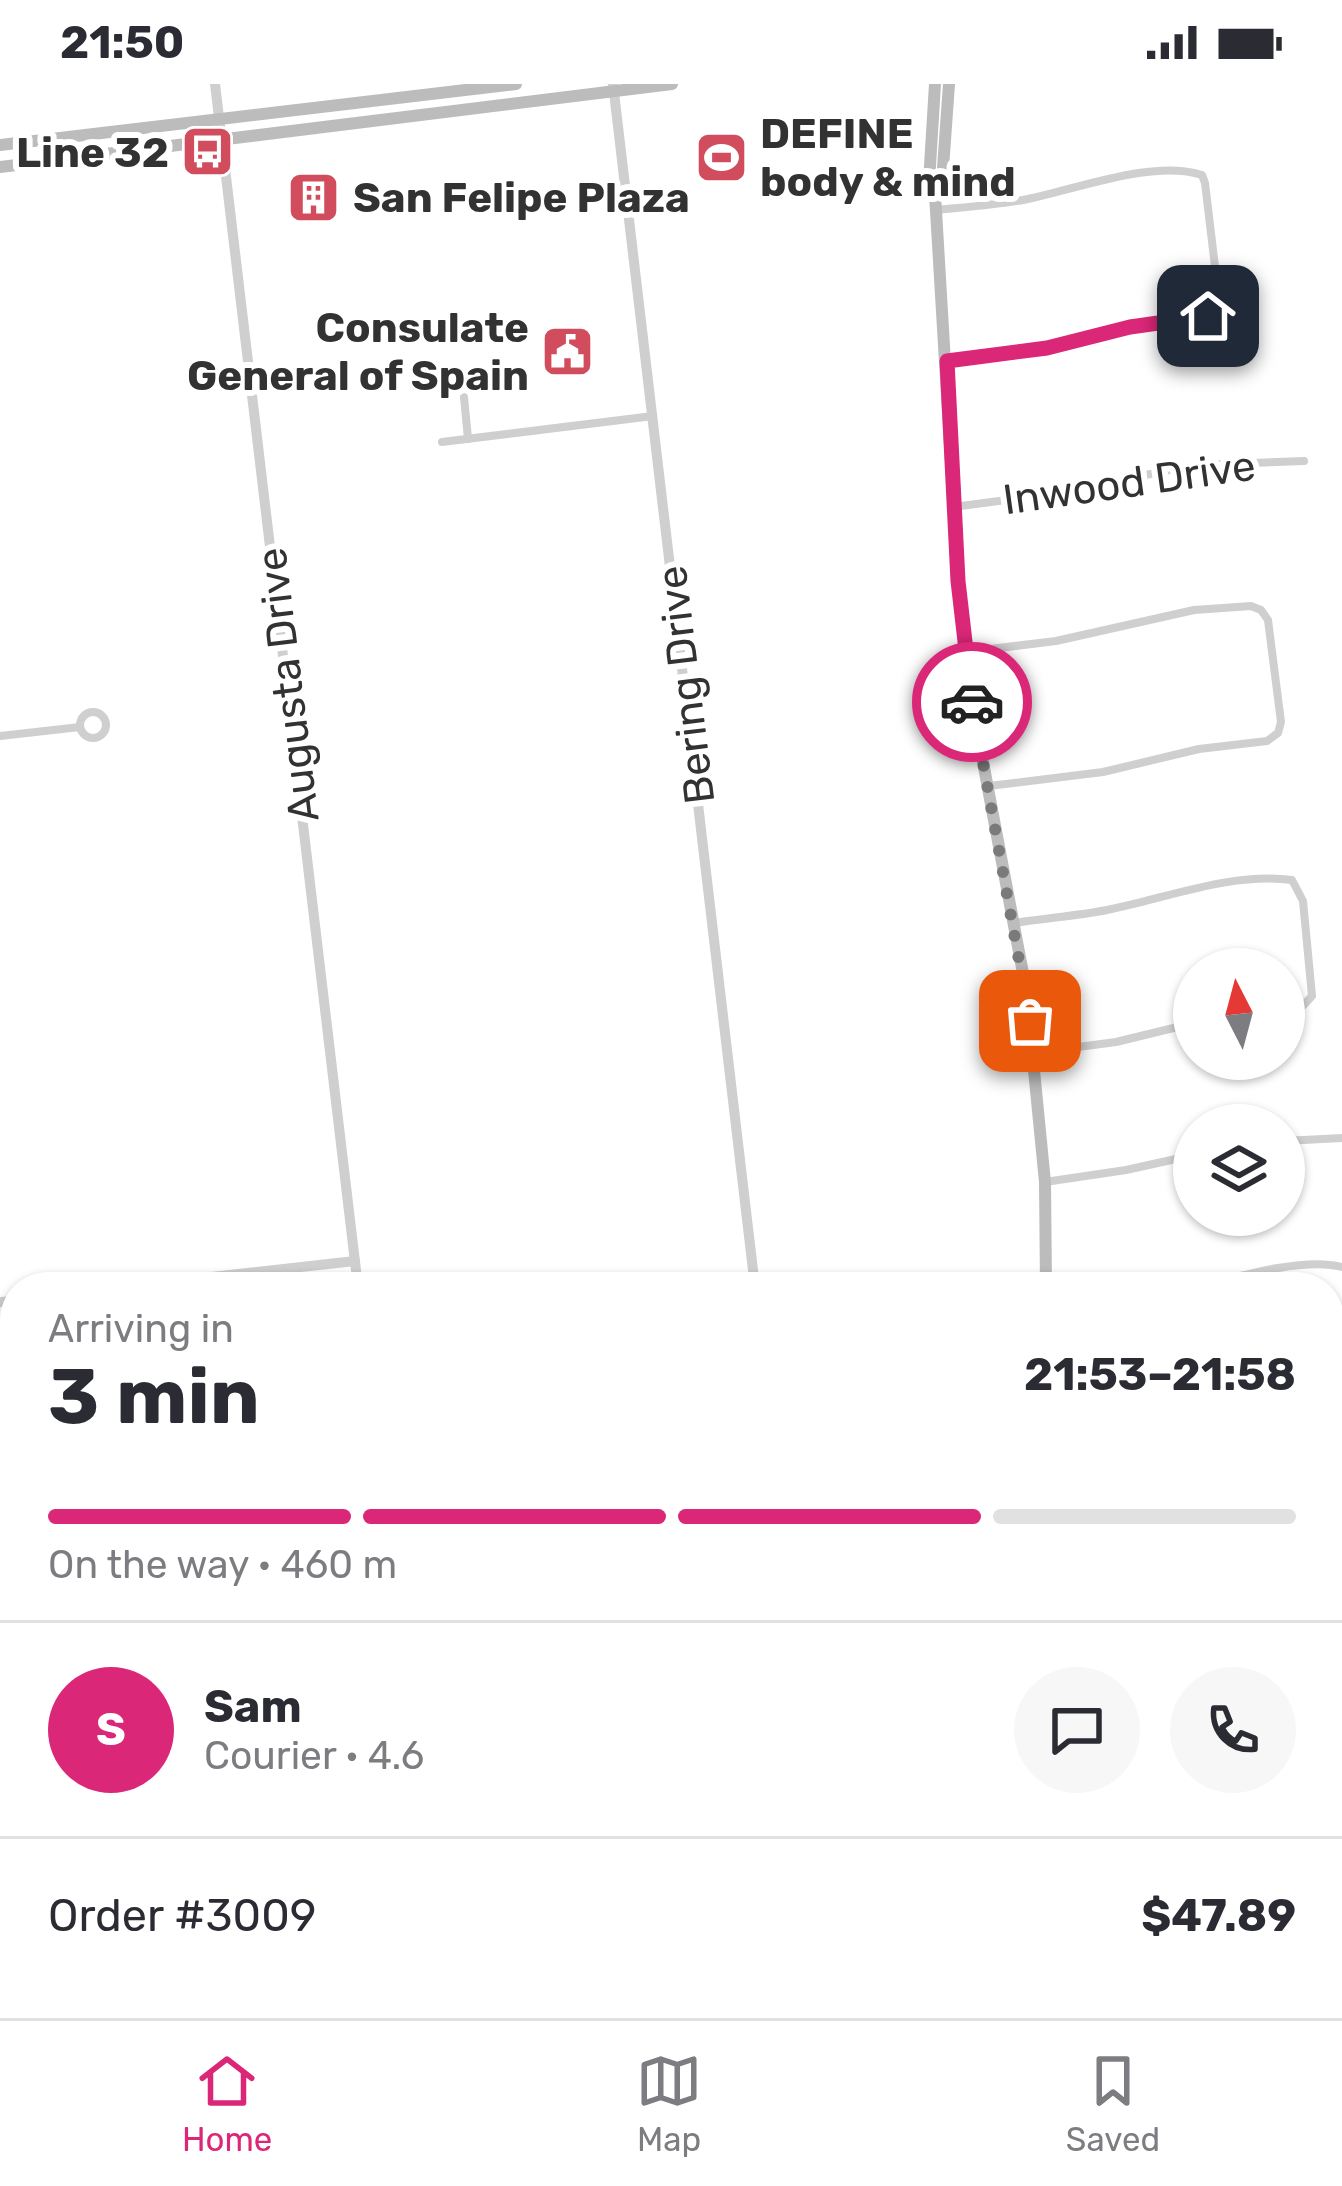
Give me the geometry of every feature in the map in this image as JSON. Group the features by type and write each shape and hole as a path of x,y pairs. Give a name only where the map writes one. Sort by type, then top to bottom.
{"main road":[{"path":"0,146 516,84"},
{"path":"0,167 672,84"},
{"path":"935,84 929,182 934,194 966,652 1034,1053 1045,1182 1046,1272"},
{"path":"934,194 942,182 949,84"},
{"path":"390,99 392,118"}],"street":[{"name":"Augusta Drive","path":"215,84 356,1272"},
{"name":"Bering Drive","path":"613,88 753,1272"},
{"path":"934,210 1030,199 1132,176 1202,175 1219,300 1208,316 1130,327 1047,348 947,361"},
{"path":"464,397 468,439"},
{"path":"442,442 653,416"},
{"name":"Inwood Drive","path":"953,507 1059,493 1195,465 1304,461"},
{"path":"966,652 1056,641 1194,610 1251,606 1262,610 1268,620 1276,669 1281,722 1278,733 1267,741 1199,749 1103,772 987,787"},
{"path":"0,736 80,727"},
{"path":"1014,923 1105,910 1185,891 1275,878 1292,880 1298,887 1308,939 1312,996 1305,1004"},
{"path":"1034,1053 1116,1042 1173,1028"},
{"path":"1305,1140 1342,1138"},
{"path":"1045,1182 1173,1160"},
{"path":"256,1272 355,1261"},
{"path":"1269,1272 1342,1267"}],"way so far":[{"path":"972,702 1030,1021"}],"place":[{"name":"Line 32","path":"208,152"},
{"name":"DEFINE body & mind","path":"721,157"},
{"name":"San Felipe Plaza","path":"314,197"},
{"name":"Consulate General of Spain","path":"568,351"}],"route":[{"path":"972,702 958,581 947,361 1047,348 1130,327 1208,316"}]}
